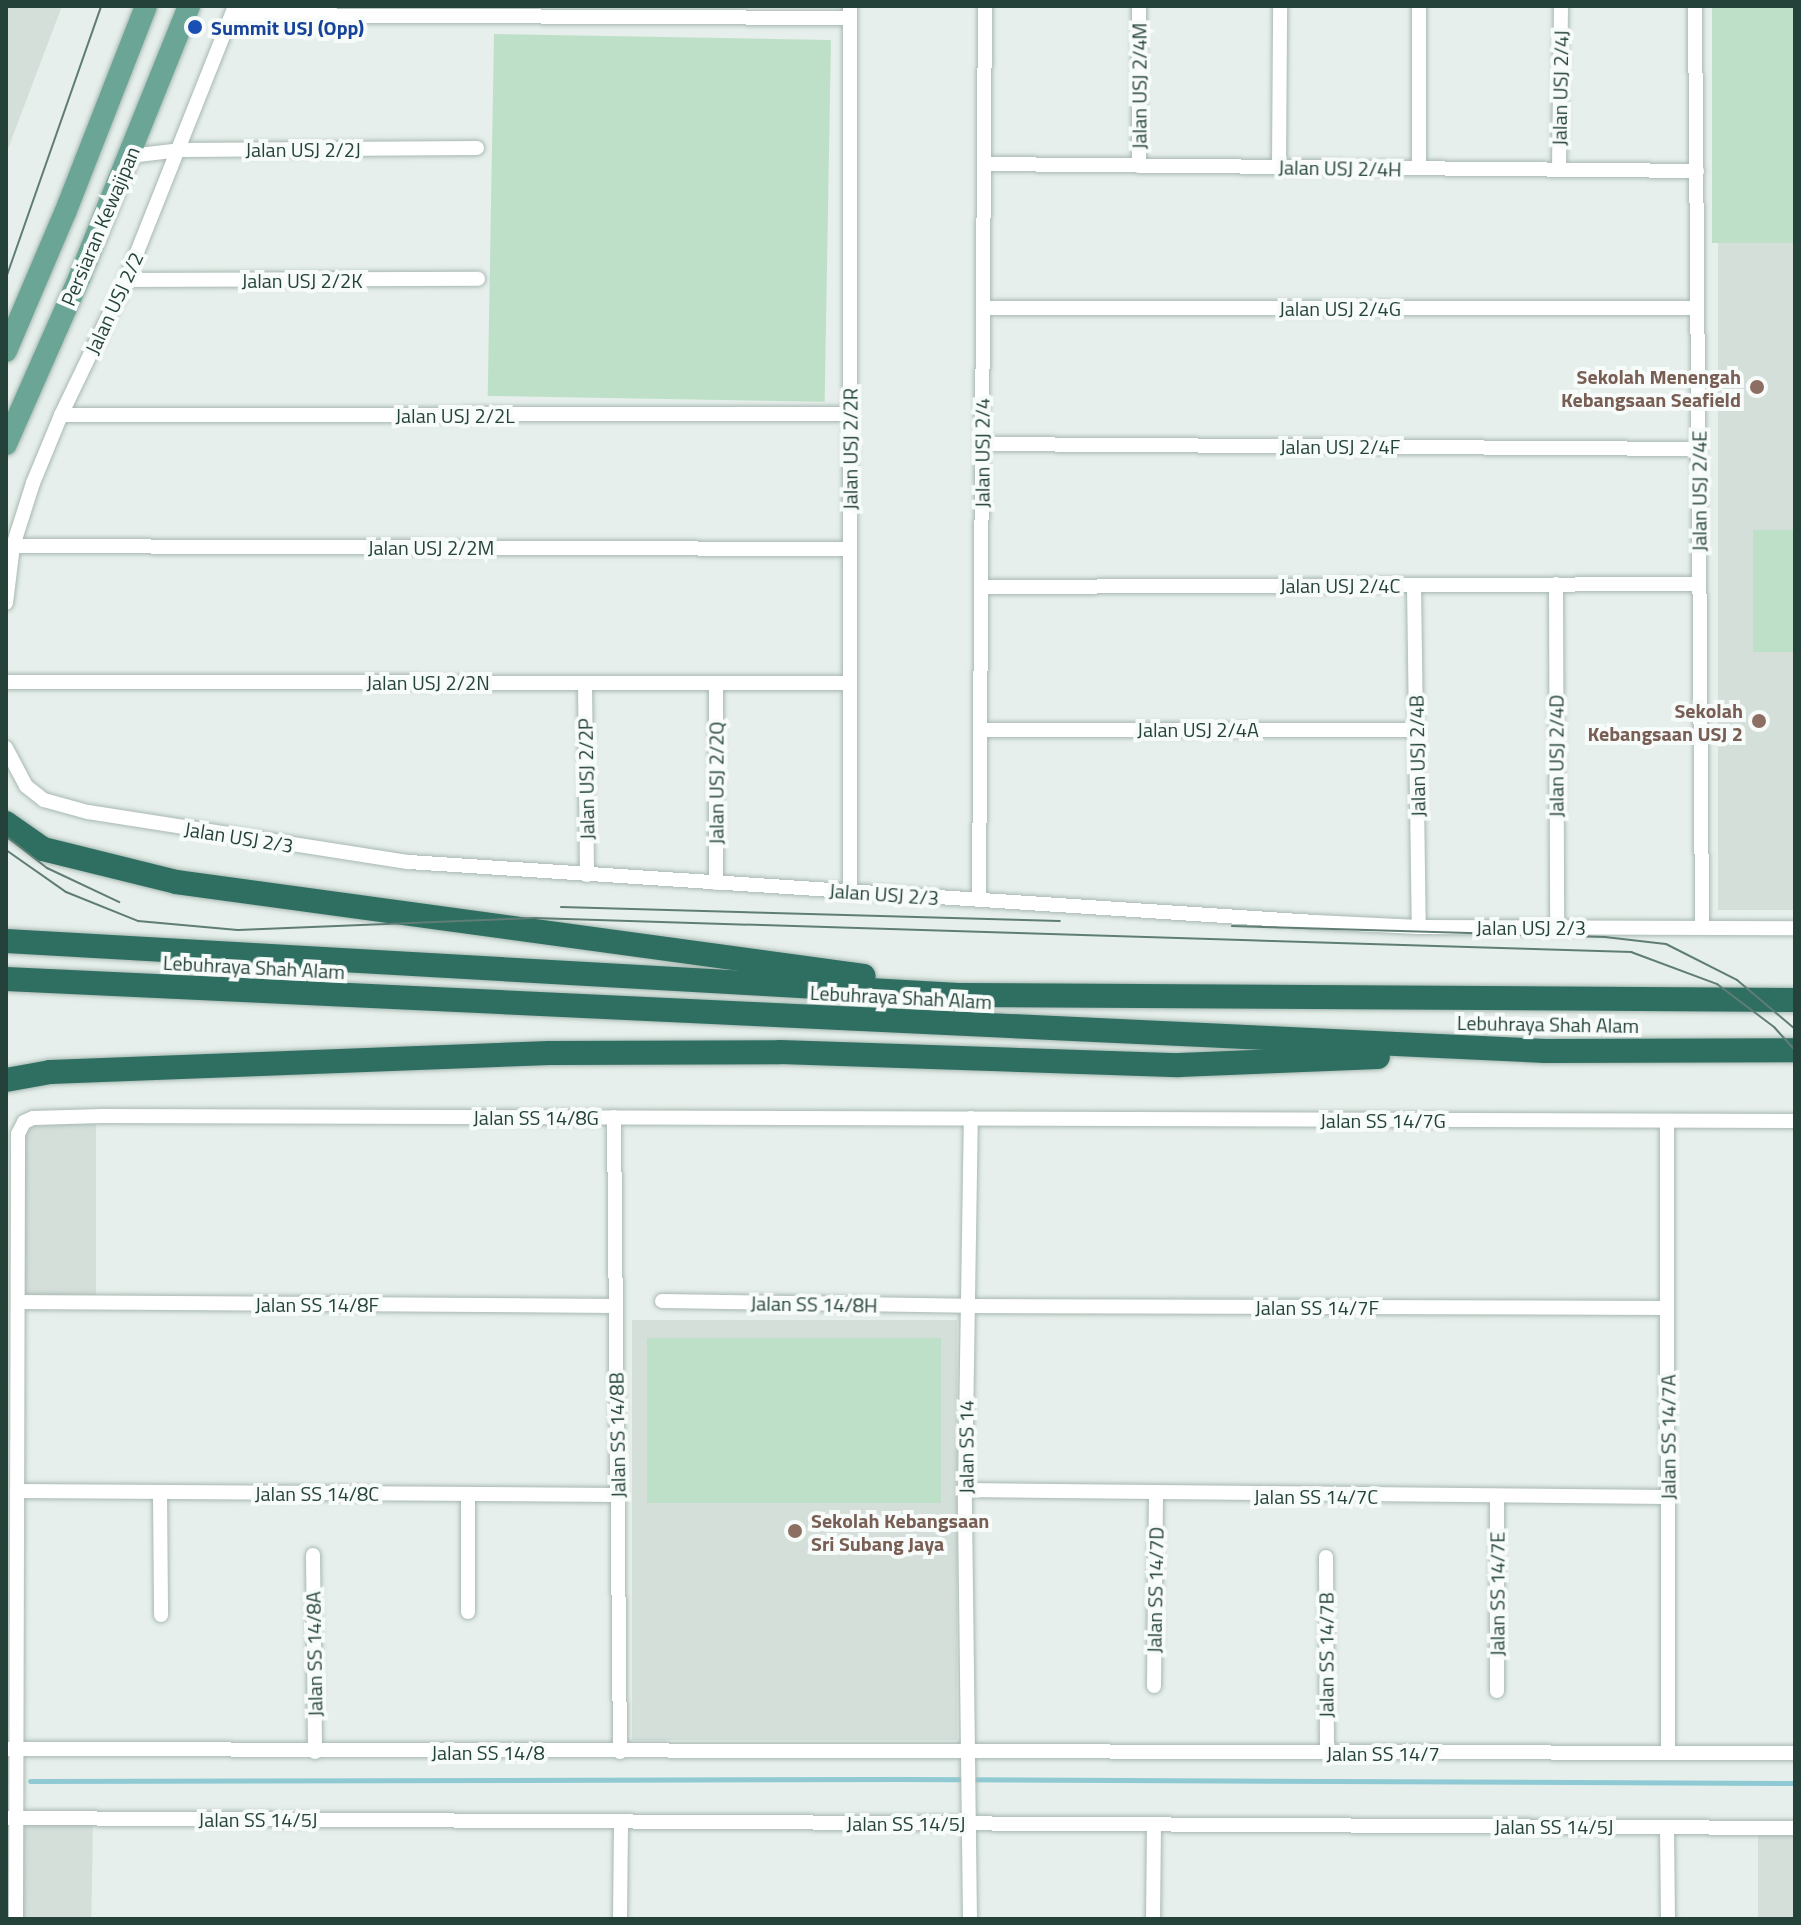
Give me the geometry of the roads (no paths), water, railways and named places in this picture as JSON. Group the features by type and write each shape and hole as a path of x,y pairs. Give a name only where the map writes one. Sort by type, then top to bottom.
{"highway":[{"path":"6,823 43,849 176,882 863,975 958,995"},
{"name":"Lebuhraya Shah Alam","path":"6,941 958,995 1795,1000"},
{"name":"Lebuhraya Shah Alam","path":"6,979 1545,1051 1795,1050"},
{"path":"6,1080 50,1072 550,1053 780,1052 1179,1065 1545,1051"}],"main road":[{"name":"Persiaran Kewajipan","path":"6,351 65,213 146,6"},
{"name":"Persiaran Kewajipan","path":"6,444 130,156 189,6"}],"street":[{"name":"Jalan USJ 2/4","path":"979,900 985,6"},
{"name":"Jalan USJ 2/4M","path":"1139,6 1139,166"},
{"path":"1279,167 1280,6"},
{"path":"1419,6 1419,168"},
{"name":"Jalan USJ 2/4J","path":"1559,170 1561,6"},
{"name":"Jalan USJ 2/4E","path":"1695,6 1702,927"},
{"path":"234,10 850,12"},
{"name":"Jalan USJ 2/2","path":"6,603 13,546 61,415 126,280 234,10"},
{"name":"Jalan USJ 2/2R","path":"850,12 850,892"},
{"name":"Jalan USJ 2/2J","path":"130,156 180,150 477,148"},
{"name":"Jalan USJ 2/4H","path":"984,164 1697,171"},
{"name":"Jalan USJ 2/2K","path":"126,280 478,279"},
{"name":"Jalan USJ 2/4G","path":"983,308 1697,308"},
{"name":"Jalan USJ 2/2L","path":"61,415 850,414"},
{"name":"Jalan USJ 2/4F","path":"982,444 1698,449"},
{"name":"Jalan USJ 2/2M","path":"13,546 850,549"},
{"name":"Jalan USJ 2/4D","path":"1556,584 1557,927"},
{"name":"Jalan USJ 2/4C","path":"981,587 1699,584"},
{"name":"Jalan USJ 2/4B","path":"1414,585 1419,927"},
{"name":"Jalan USJ 2/2N","path":"6,682 850,683"},
{"name":"Jalan USJ 2/2P","path":"585,683 587,875"},
{"name":"Jalan USJ 2/2Q","path":"716,683 716,883"},
{"name":"Jalan USJ 2/4A","path":"980,730 1416,730"},
{"name":"Jalan USJ 2/3","path":"6,748 26,786 44,800 88,812 409,862 1419,927 1795,928"},
{"name":"Jalan SS 14/8B","path":"614,1117 620,1752"},
{"name":"Jalan SS 14/8G","path":"18,1302 18,1134 24,1122 33,1118 971,1118"},
{"name":"Jalan SS 14/7G","path":"971,1118 1795,1121"},
{"name":"Jalan SS 14","path":"970,1919 965,1490 971,1118"},
{"name":"Jalan SS 14/7A","path":"1667,1121 1668,1753"},
{"name":"Jalan SS 14/8H","path":"662,1301 967,1306"},
{"path":"16,1919 11,1750 18,1302"},
{"name":"Jalan SS 14/8F","path":"18,1302 616,1306"},
{"name":"Jalan SS 14/7F","path":"967,1306 1667,1308"},
{"name":"Jalan SS 14/7C","path":"965,1490 1156,1495 1668,1497"},
{"name":"Jalan SS 14/8C","path":"17,1491 618,1495"},
{"path":"160,1492 161,1615"},
{"path":"468,1494 468,1612"},
{"name":"Jalan SS 14/7D","path":"1154,1686 1156,1495"},
{"name":"Jalan SS 14/7E","path":"1497,1496 1497,1691"},
{"name":"Jalan SS 14/8A","path":"313,1555 315,1752"},
{"name":"Jalan SS 14/7B","path":"1326,1557 1327,1753"},
{"name":"Jalan SS 14/8","path":"11,1750 970,1752"},
{"name":"Jalan SS 14/7","path":"970,1752 1795,1753"},
{"name":"Jalan SS 14/5J","path":"11,1818 1795,1828"},
{"path":"620,1919 621,1821"},
{"path":"1153,1919 1154,1824"},
{"path":"1667,1827 1668,1919"}],"waterway":[{"path":"30,1781 901,1779 1795,1783"}],"tram line":[{"path":"6,278 101,6"},
{"path":"6,836 47,868 119,902"},
{"path":"6,850 66,892 138,921 238,930 534,918 1631,952 1717,984 1774,1027 1795,1050"},
{"path":"561,907 1060,921"},
{"path":"1232,926 1605,937 1666,944 1737,980 1795,1029"}],"place":[{"name":"Summit USJ (Opp)","path":"195,27"},
{"name":"Sekolah Menengah Kebangsaan Seafield","path":"1757,387"},
{"name":"Sekolah Kebangsaan USJ 2","path":"1759,721"},
{"name":"Sekolah Kebangsaan Sri Subang Jaya","path":"795,1531"}]}
